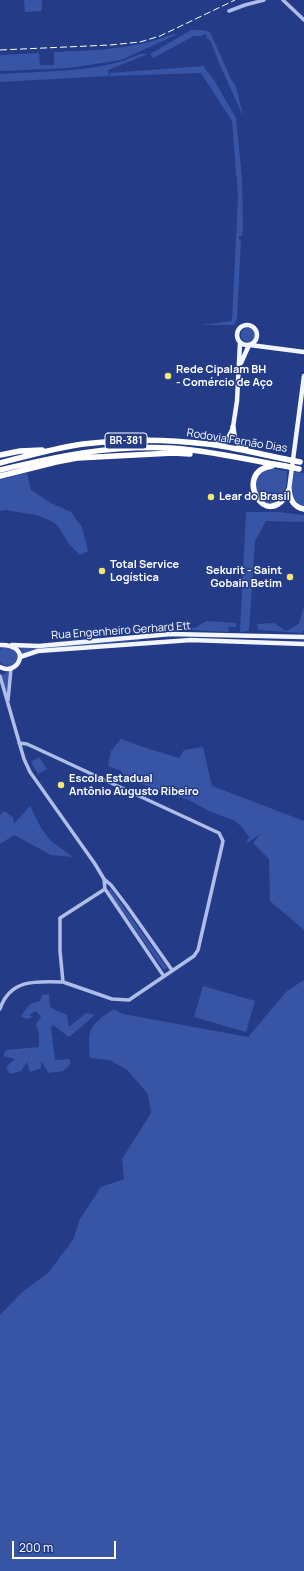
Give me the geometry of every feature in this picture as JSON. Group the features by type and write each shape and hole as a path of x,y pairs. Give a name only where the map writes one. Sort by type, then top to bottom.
{"highway":[{"path":"208,444 223,443 230,435 234,427"},
{"path":"234,427 234,436 238,446 253,453"},
{"name":"Rodovia Fernão Dias","path":"0,463 83,444 170,441 208,444 302,462"},
{"name":"Rodovia Fernão Dias","path":"0,470 57,456 115,448 172,448 301,469"},
{"path":"0,455 20,451 56,449"},
{"name":"BR-381","path":"0,476 77,458 173,453 208,453"},
{"path":"278,465 267,466 256,474 254,489 256,497 264,505 273,506 279,504 283,500 289,490"},
{"path":"289,490 294,506 304,509"}],"main road":[{"path":"234,427 240,368 240,343 237,338 237,333 240,328 246,325 251,326 256,330 257,336 249,345 240,368"},
{"path":"255,340 276,348"},
{"path":"240,343 304,352"},
{"path":"289,490 304,376"},
{"path":"171,634 172,640"},
{"name":"Rua Engenheiro Gerhard Ett","path":"1,645 39,646 171,634 304,637"},
{"name":"Rua Engenheiro Gerhard Ett","path":"20,657 38,651 172,640 304,644"},
{"path":"0,668 11,669 16,665 20,657 18,650 12,645"}],"street":[{"path":"229,11 264,0"},
{"path":"283,0 304,20"},
{"path":"8,701 11,669"},
{"path":"0,676 19,743 30,772 104,879 111,885 127,906 172,970"},
{"path":"0,1009 5,997 8,994 26,983 63,982 112,999 129,1000 194,956 198,950 223,841 219,833 180,814 27,744 19,743"},
{"path":"104,879 105,889 164,976"},
{"path":"63,982 60,952 60,918 105,889"}],"shaded area":[{"path":"24,0 42,0 42,11 25,12"},
{"path":"191,30 203,30 210,32 232,81 236,86 243,116 210,40 206,38 207,35 203,34 202,36 194,36 153,58 150,54"},
{"path":"173,34 176,35 121,60 69,68 0,71 0,55 39,53 40,65 54,65 54,52 99,50 129,46"},
{"path":"140,54 148,54 108,70 109,76 0,82 0,74 90,68 108,65"},
{"path":"203,66 214,80 236,118 242,179 243,228 242,236 239,236 239,239 241,240 237,319 234,325 201,325 232,321 238,196 232,121 201,73 110,76 110,73"},
{"path":"245,328 251,328 255,332 255,338 251,342 245,342 241,338 241,332"},
{"path":"268,468 287,471 284,494 274,504 264,502 257,492 255,484 262,472"},
{"path":"294,472 304,473 304,507 298,504 292,497"},
{"path":"27,473 31,490 51,503 71,512 82,527 88,551 80,555 69,544 58,526 51,521 36,515 5,510 0,511 0,479"},
{"path":"246,512 278,512 304,515 304,522 266,521 255,541 249,631 240,632"},
{"path":"304,606 304,630 302,633 258,630 257,624 274,623 286,631 299,624"},
{"path":"206,621 236,623 236,627 228,627 229,632 174,629 195,628"},
{"path":"141,638 141,640 37,650 22,656 20,647"},
{"path":"8,646 15,649 18,656 15,663 8,666 1,663 -2,656 1,649"},
{"path":"10,670 7,695 2,675"},
{"path":"121,739 179,758 184,750 203,747 212,786 304,821 304,930 270,901 269,859 253,843 260,834 246,844 249,837 243,828 235,821 209,811 189,800 146,786 125,777 121,771 108,766 111,751"},
{"path":"39,757 47,769 38,774 31,762"},
{"path":"30,806 41,828 51,841 73,857 51,855 14,835 0,844 0,815 4,811 13,817 14,824"},
{"path":"111,889 167,968 164,970 108,891"},
{"path":"304,980 304,1571 0,1571 0,1315 22,1292 48,1273 73,1240 80,1219 101,1187 124,1179 122,1159 151,1113 148,1094 127,1070 110,1060 90,1058 89,1040 92,1028 100,1019 114,1009 123,1014 248,1037 287,991"},
{"path":"203,986 255,1001 246,1032 194,1017"},
{"path":"49,994 50,1007 67,1015 69,1027 86,1013 95,1015 69,1037 53,1025 51,1028 55,1060 70,1059 70,1065 63,1071 49,1073 41,1061 41,1068 30,1072 27,1062 21,1071 10,1074 6,1067 15,1059 3,1056 6,1050 39,1047 39,1033 36,1024 41,1017 36,1011 29,1015 33,1017 26,1019 21,1016 30,1004 40,1001 42,995"}],"railway":[{"path":"0,50 110,45 140,42 160,36 235,0"}],"place":[{"name":"Rede Cipalam BH - Comércio de Aço","path":"168,376"},
{"name":"Lear do Brasil","path":"211,497"},
{"name":"Total Service Logística","path":"102,571"},
{"name":"Sekurit - Saint Gobain Betim","path":"290,577"},
{"name":"Escola Estadual Antônio Augusto Ribeiro","path":"61,785"}]}
